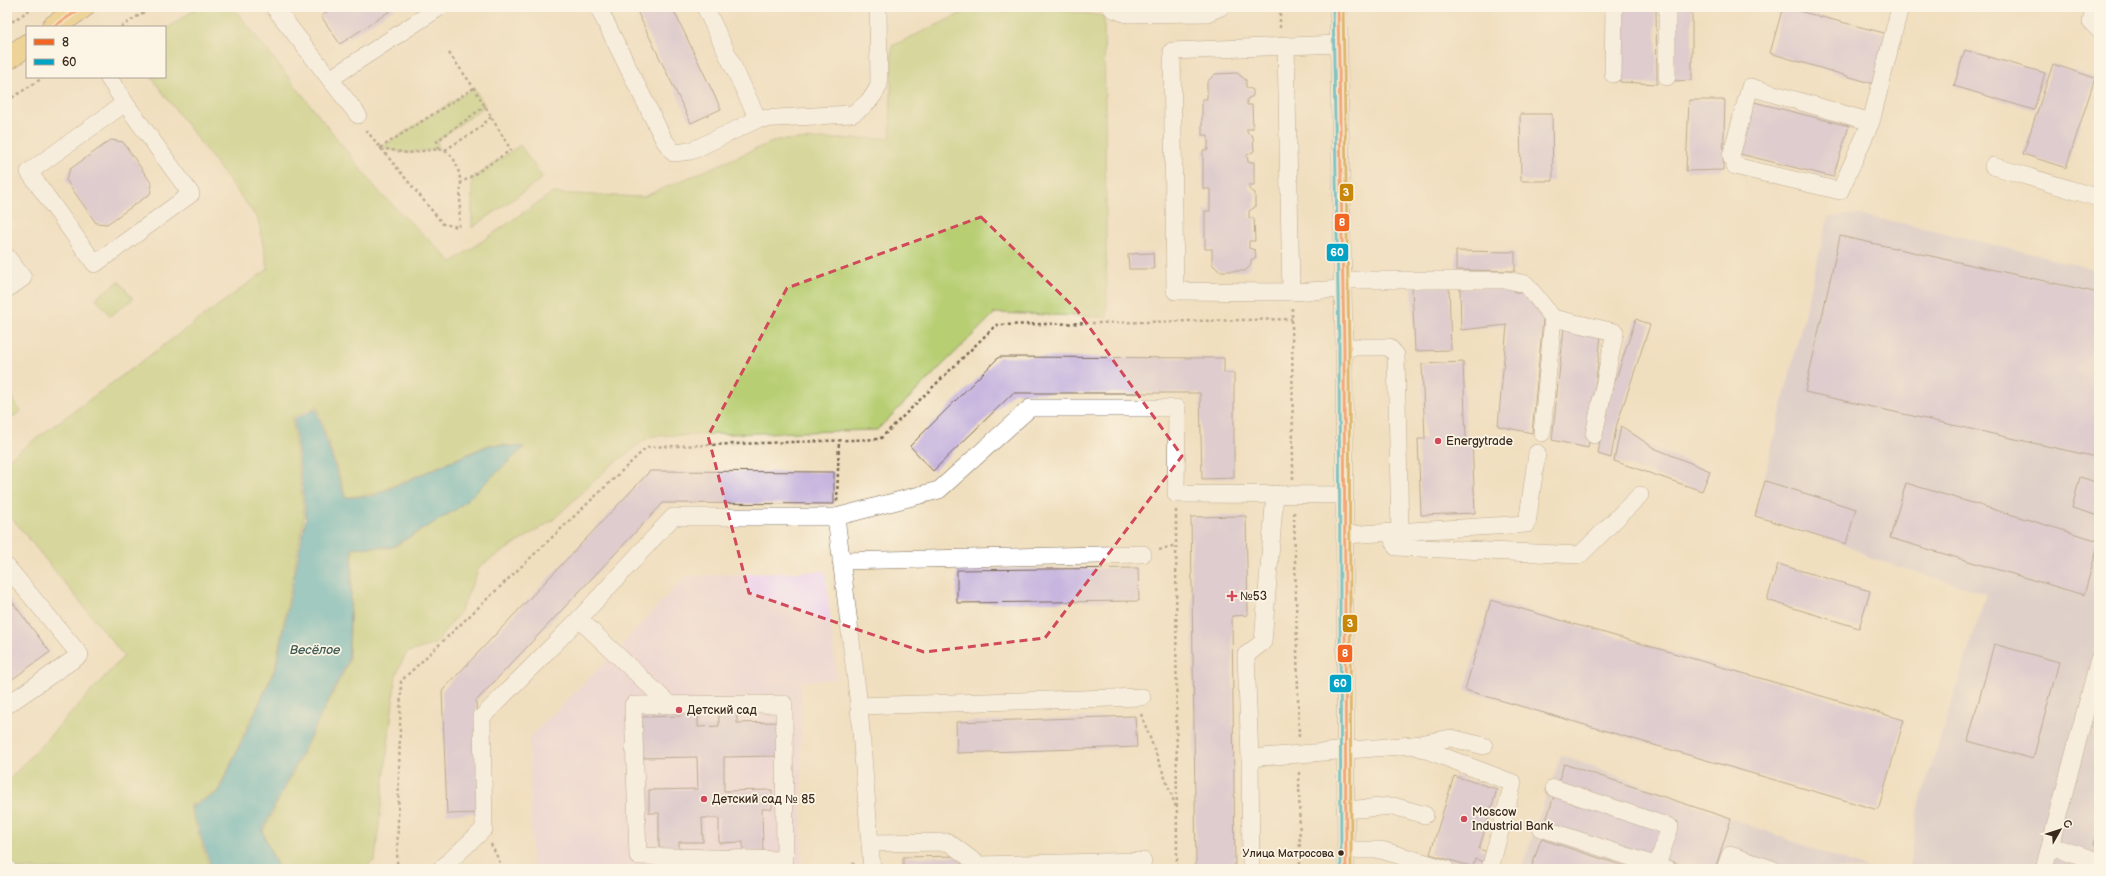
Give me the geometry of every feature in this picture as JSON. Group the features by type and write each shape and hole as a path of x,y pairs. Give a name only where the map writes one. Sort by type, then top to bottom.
{"main road":[{"path":"7,59 26,46"}],"street":[{"path":"274,7 358,115"},
{"path":"330,79 440,7"},
{"path":"598,7 664,140 674,153 692,151 758,119 852,114 864,106 874,96 880,85 878,7"},
{"path":"705,7 758,119"},
{"path":"1111,7 1112,9 1128,14 1207,13 1221,7"},
{"path":"1338,7 1344,347 1344,751 1346,869"},
{"path":"1613,74 1614,7"},
{"path":"1667,7 1667,77"},
{"path":"1871,122 1750,87 1731,156 1735,166 1840,191 1871,122 1900,7"},
{"path":"2094,7 2091,22 2099,30"},
{"path":"1338,44 1283,45 1172,51 1175,291 1291,292 1342,285 1507,280 1526,284 1553,318 1615,332 1594,435"},
{"path":"1283,45 1291,292"},
{"path":"109,78 191,194 95,264 29,172 125,103"},
{"path":"1993,166 2099,198"},
{"path":"7,257 22,278 7,289"},
{"path":"1542,432 1553,318"},
{"path":"1344,347 1389,347 1396,355 1396,547 1580,555 1640,495"},
{"path":"441,869 484,830 482,718 579,619 673,517 836,517 939,490 1030,408 1177,408 1176,494 1344,495"},
{"path":"1345,535 1527,524 1537,453"},
{"path":"1251,869 1250,758 1246,655 1263,642 1275,494"},
{"path":"836,517 859,706 872,869"},
{"path":"842,561 1143,554"},
{"path":"7,566 80,655 7,705"},
{"path":"579,619 670,705 784,704 785,860 638,856 634,705 670,705"},
{"path":"2044,869 2099,659"},
{"path":"859,706 1138,697"},
{"path":"1250,758 1413,745 1451,738 1484,746"},
{"path":"1413,745 1513,782 1490,869"},
{"path":"1541,828 1662,867 1670,827 1554,788"},
{"path":"1345,810 1393,806 1424,815"},
{"path":"870,843 948,842 979,865 1143,861"},
{"path":"2050,846 2099,861"},
{"path":"1346,850 1381,850 1446,869"},
{"path":"1725,869 1730,855 1772,869"}],"path":[{"path":"7,25 34,7"},
{"path":"123,26 152,7"},
{"path":"1280,7 1283,45"},
{"path":"450,53 474,88 511,150 461,183"},
{"path":"7,101 42,78"},
{"path":"380,148 474,88"},
{"path":"439,149 437,141 485,106"},
{"path":"358,115 366,131 380,148 443,224 459,227 461,183 455,159 445,150 439,149 408,153 380,148"},
{"path":"445,150 477,130 491,117"},
{"path":"1291,292 1300,869"},
{"path":"399,869 397,867 401,681 647,447 880,439 996,325 1292,319"},
{"path":"836,517 839,440"},
{"path":"1176,494 1177,869"},
{"path":"1138,697 1177,810"},
{"path":"484,830 503,869"}],"highlighted area":[{"path":"981,217 1077,310 1182,456 1045,638 924,652 749,593 708,436 787,288"}],"shaded area":[{"path":"1854,214 1916,226 2099,270 2099,869 1910,869 1917,812 1986,594 1873,559 1846,544 1755,516 1828,217"},
{"name":"Детский сад","path":"825,571 837,679 801,682 802,869 532,869 529,738 614,653 686,576"},
{"path":"1561,755 1868,869 1521,869"}],"green space":[{"path":"198,7 233,7 379,192 452,262 552,193 643,197 777,140 890,138 892,46 975,7 1038,7 1104,16 1107,317 995,313 877,430 651,436 610,466 553,520 480,566 460,612 435,644 406,653 396,675 375,860 363,869 279,869 263,832 349,662 353,548 392,548 457,509 525,447 490,444 374,494 346,497 317,406 292,418 304,517 275,667 217,792 189,806 210,869 7,869 7,782 124,656 7,512 7,460 268,269 258,219 152,78 166,78 166,29"},
{"path":"474,88 485,106 437,141 439,149 408,153 380,148"},
{"path":"520,145 543,178 472,228 472,179"},
{"path":"119,281 133,299 110,316 96,298"},
{"path":"7,391 21,411 7,421"}],"water":[{"name":"Весёлое","path":"316,409 345,498 373,496 490,445 524,447 457,509 392,547 352,547 348,661 262,831 278,869 212,869 191,807 218,793 276,668 306,518 294,419"}],"building":[{"path":"335,7 396,7 340,44 321,16"},
{"path":"635,7 672,7 721,109 691,123"},
{"path":"1622,7 1656,7 1657,84 1620,82"},
{"path":"1674,7 1692,7 1692,80 1674,81"},
{"path":"1783,7 1888,34 1874,84 1770,53"},
{"path":"1965,50 2045,73 2034,110 1954,86"},
{"path":"2053,64 2095,78 2066,168 2023,154"},
{"path":"1237,73 1246,80 1246,87 1253,90 1253,96 1247,99 1247,105 1252,105 1253,129 1247,129 1247,133 1253,136 1254,151 1247,155 1248,162 1254,162 1254,185 1249,185 1249,189 1255,193 1255,207 1249,211 1249,218 1254,218 1255,241 1249,241 1249,248 1255,250 1256,257 1251,260 1251,265 1245,271 1219,271 1212,264 1212,249 1205,249 1205,211 1210,211 1210,189 1203,189 1203,150 1208,150 1208,135 1202,135 1202,99 1207,99 1207,82 1215,74"},
{"path":"1689,100 1725,100 1723,170 1686,171"},
{"path":"1754,102 1849,126 1833,177 1740,154"},
{"path":"1520,114 1552,114 1553,181 1521,181"},
{"path":"111,140 123,142 152,184 150,194 107,224 96,223 66,180 70,169"},
{"path":"1840,236 2099,293 2099,443 2096,457 1805,392"},
{"path":"1456,251 1515,252 1515,271 1456,270"},
{"path":"1153,253 1154,269 1129,269 1128,254"},
{"path":"1449,286 1451,350 1415,351 1412,287"},
{"path":"1512,286 1515,292 1530,293 1543,319 1532,433 1498,426 1507,325 1461,330 1460,289"},
{"path":"1636,319 1650,325 1616,427 1611,458 1598,454 1604,414"},
{"path":"1564,328 1601,336 1588,448 1552,440"},
{"path":"999,357 1224,358 1224,373 1234,373 1234,478 1202,479 1200,393 1013,393 933,471 910,446"},
{"path":"1463,362 1466,439 1472,438 1475,513 1421,515 1418,439 1425,439 1422,364"},
{"path":"1621,426 1654,448 1710,471 1702,491 1614,461"},
{"path":"650,471 834,472 834,504 663,503 476,701 480,813 447,814 442,691"},
{"path":"2080,477 2099,483 2099,516 2072,508"},
{"path":"1765,481 1856,509 1846,544 1755,516"},
{"path":"1906,483 2099,541 2084,595 1890,538"},
{"path":"1246,516 1248,615 1232,616 1235,869 1196,869 1191,517"},
{"path":"1778,564 1870,591 1859,628 1767,600"},
{"path":"1138,568 1139,601 957,603 957,570"},
{"path":"7,595 50,652 7,683"},
{"path":"1491,600 1904,720 1878,810 1465,690"},
{"path":"1994,644 2059,662 2033,759 1968,741"},
{"path":"698,711 698,727 719,726 719,712 737,712 737,723 780,722 781,756 724,757 724,791 772,790 772,809 762,809 763,852 743,852 743,842 719,843 719,818 702,818 703,842 679,842 679,851 659,851 659,813 649,813 649,790 698,789 697,757 641,758 641,717 680,716 680,712"},
{"path":"1135,716 1137,747 957,753 956,722"},
{"path":"1564,764 1731,819 1715,869 1695,869 1666,860 1678,822 1558,783"},
{"name":"Moscow Industrial Bank","path":"1454,776 1497,789 1479,849 1488,852 1485,862 1475,859 1473,867 1430,854"},
{"path":"1554,796 1661,830 1652,858 1545,824"},
{"path":"2099,830 2099,846 2094,844"},
{"path":"1541,839 1633,869 1531,869"},
{"path":"961,856 961,869 903,869 903,857"}],"transit line":[{"name":"8","path":"54,26 83,7"},
{"name":"60","path":"1333,7 1339,347 1341,869"},
{"name":"8","path":"1338,7 1344,347 1346,869"},
{"name":"3","path":"1343,7 1349,347 1351,869"}],"place":[{"name":"Energytrade","path":"1438,441"},
{"name":"№53","path":"1232,596"},
{"name":"Детский сад","path":"679,710"},
{"name":"Детский сад № 85","path":"704,799"},
{"name":"Moscow Industrial Bank","path":"1464,819"},
{"name":"Улица Матросова","path":"1341,853"}]}
